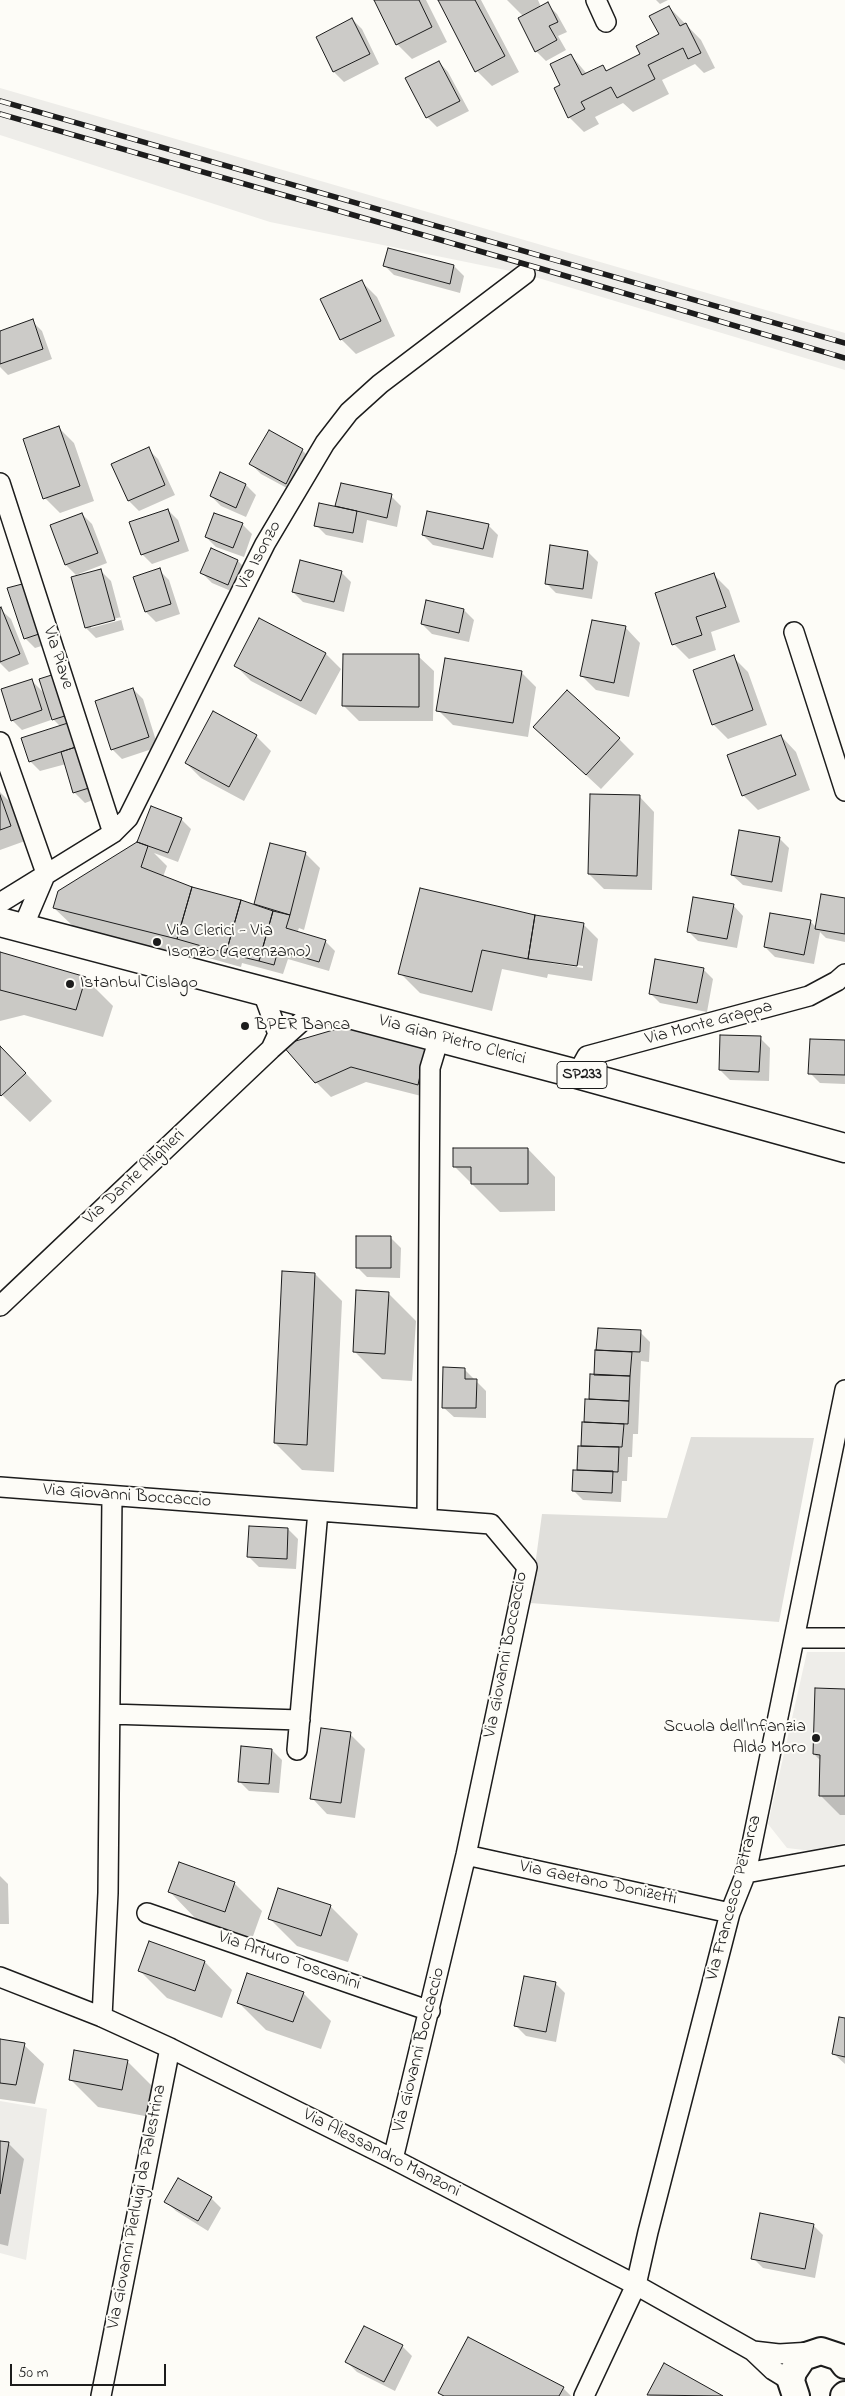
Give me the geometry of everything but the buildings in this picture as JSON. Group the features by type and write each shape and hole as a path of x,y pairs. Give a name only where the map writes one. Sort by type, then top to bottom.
{"main road":[{"name":"Via Gian Pietro Clerici","path":"12,925 577,1074 845,1148"}],"street":[{"path":"596,0 606,22"},
{"name":"Via Isonzo","path":"0,903 113,833 128,818 265,544 325,444 349,412 380,384 525,274"},
{"name":"Via Piave","path":"0,483 113,833"},
{"path":"794,632 845,791"},
{"path":"0,742 46,873 12,925"},
{"name":"Via Monte Grappa","path":"577,1074 587,1056 809,996 838,981 845,974"},
{"path":"262,990 278,1034 271,1049"},
{"name":"Via Dante Alighieri","path":"0,1306 271,1049 319,1006"},
{"path":"427,1519 430,1068 439,1038"},
{"name":"Via Francesco Petrarca","path":"584,2396 636,2285 730,1913 746,1873 845,1390"},
{"name":"Via Giovanni Boccaccio","path":"0,1487 491,1524 527,1567 466,1855 393,2159"},
{"path":"102,2017 108,1893 112,1496"},
{"path":"297,1750 318,1511"},
{"path":"795,1638 845,1638"},
{"path":"110,1714 300,1720"},
{"name":"Via Gaetano Donizetti","path":"466,1855 730,1913"},
{"path":"746,1873 845,1855"},
{"name":"Via Arturo Toscanini","path":"148,1913 430,2011"},
{"name":"Via Alessandro Manzoni","path":"0,1977 102,2017 170,2048 393,2159 636,2285 753,2351 793,2391"},
{"name":"Via Giovanni Pierluigi da Palestrina","path":"101,2396 170,2048"},
{"name":"Via Alessandro Manzoni","path":"753,2351 833,2356"},
{"path":"793,2391 797,2364 833,2356"}],"shaded area":[{"path":"0,88 845,333 845,370 525,274 270,222 0,135"},
{"path":"691,1437 814,1438 779,1622 530,1603 542,1514 667,1518"},
{"name":"Scuola dell'Infanzia Aldo Moro","path":"807,1652 845,1652 845,1843 812,1851 787,1848 768,1824"},
{"path":"0,2101 47,2109 26,2260 0,2253"}],"railway":[{"path":"0,101 845,343"},
{"path":"0,114 845,358"}],"place":[{"name":"Via Clerici - Via Isonzo (Gerenzano)","path":"157,942"},
{"name":"Istanbul Cislago","path":"70,984"},
{"name":"BPER Banca","path":"245,1026"},
{"name":"Scuola dell'Infanzia Aldo Moro","path":"816,1738"}]}
